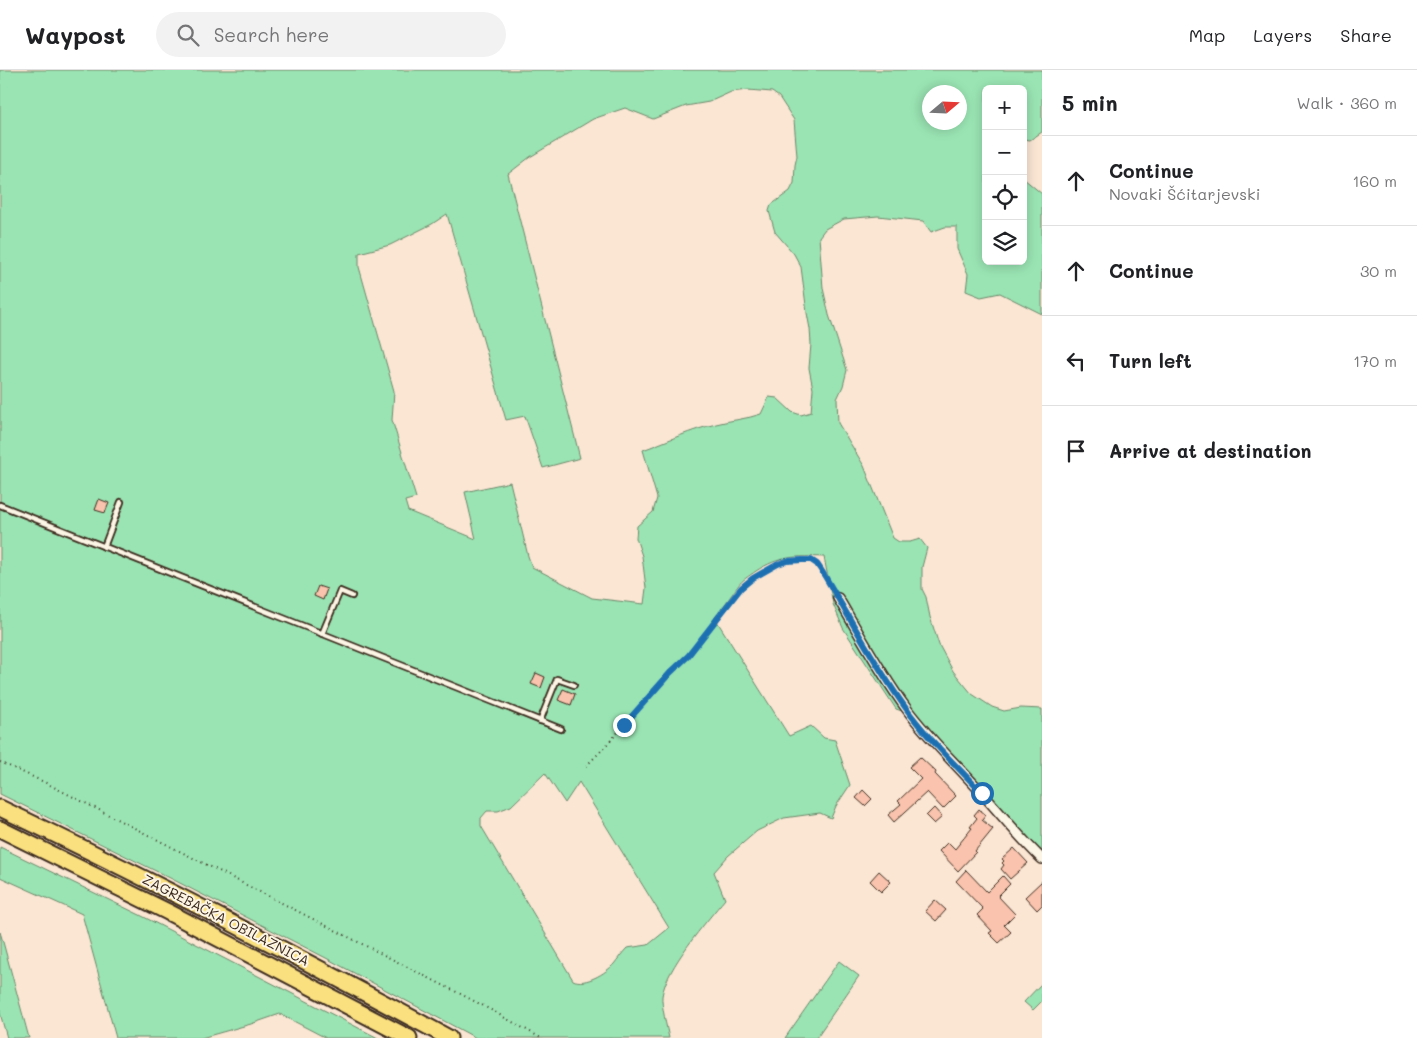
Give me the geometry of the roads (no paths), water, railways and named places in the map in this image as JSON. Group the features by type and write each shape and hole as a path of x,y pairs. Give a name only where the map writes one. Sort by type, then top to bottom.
{"highway":[{"name":"ZAGREBAČKA OBILAZNICA","path":"0,808 174,893 449,1038"},
{"name":"ZAGREBAČKA OBILAZNICA","path":"0,829 168,912 408,1038"}],"street":[{"path":"838,598 887,680 920,726 1042,859"}],"lane":[{"path":"104,547 122,502"},
{"path":"0,505 561,729"},
{"path":"322,634 340,591 352,596"},
{"path":"540,721 557,678 574,685"}]}
